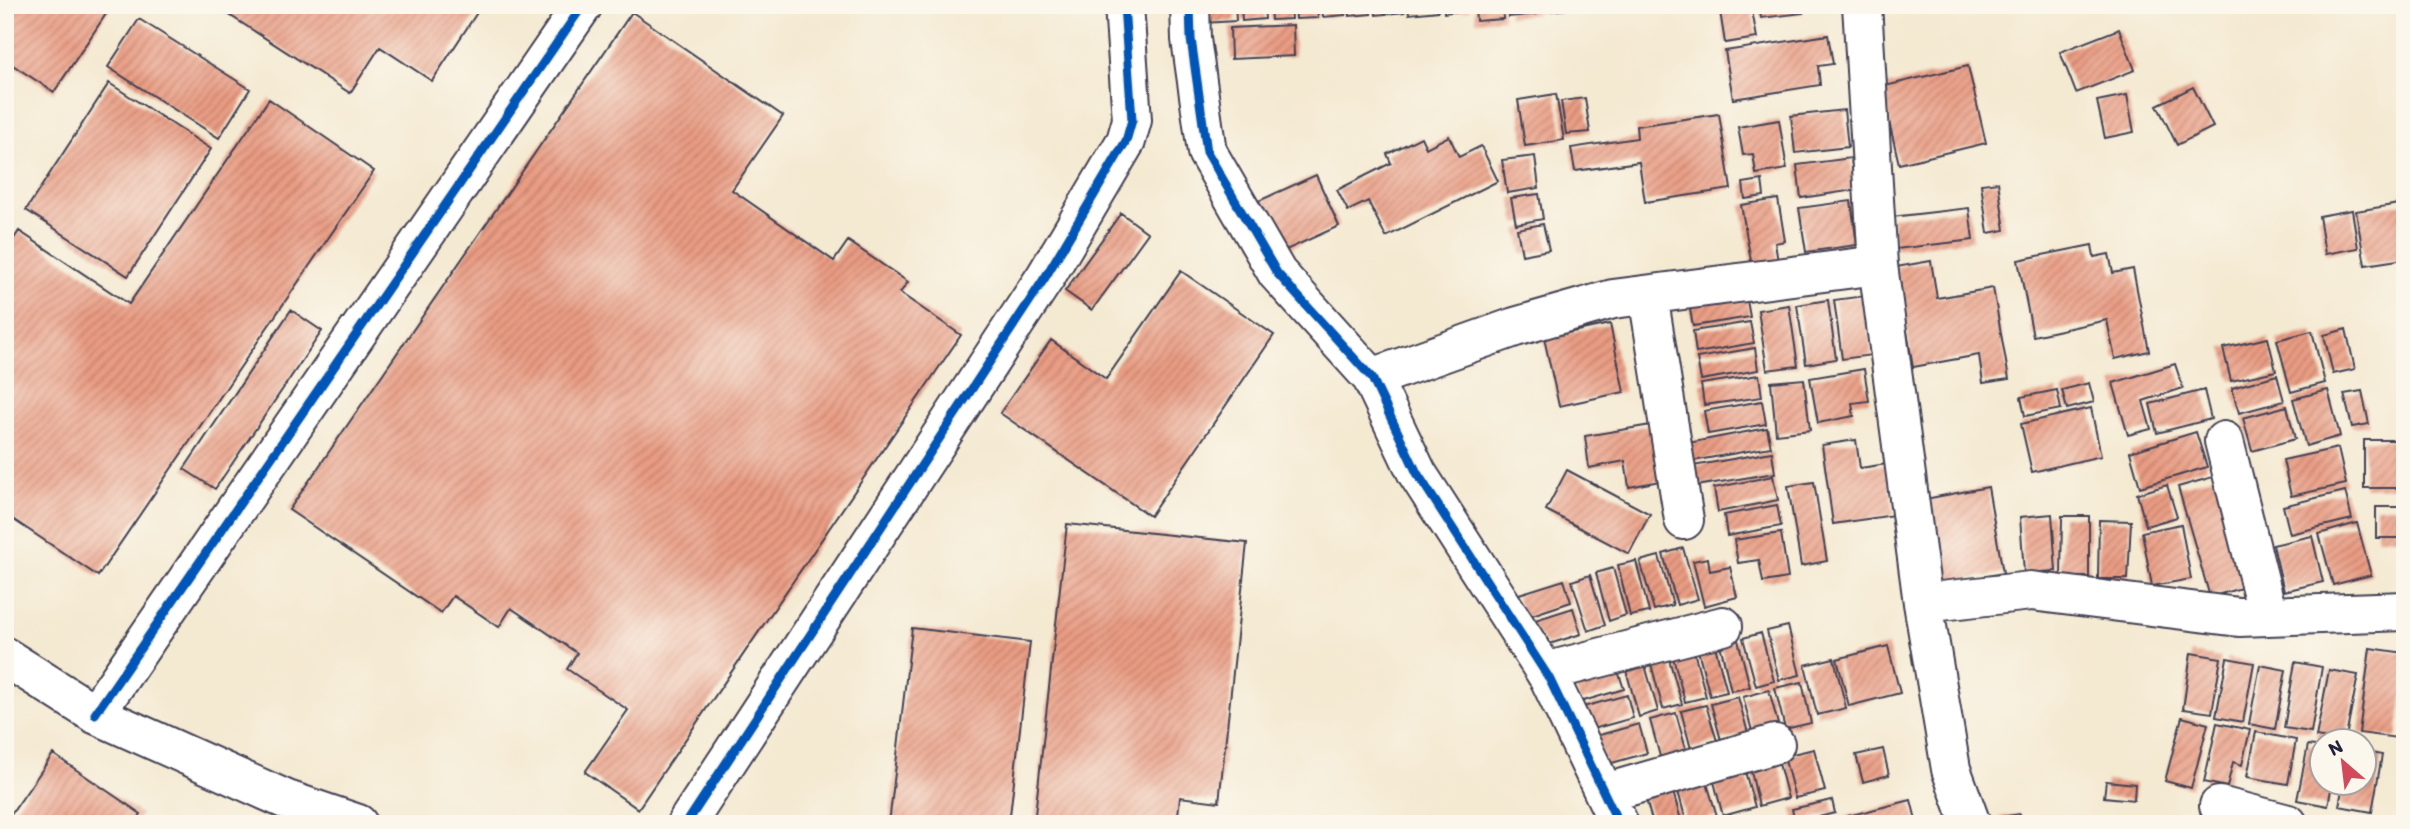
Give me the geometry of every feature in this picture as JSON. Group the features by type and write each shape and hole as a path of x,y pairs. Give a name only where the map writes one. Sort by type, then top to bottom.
{"street":[{"path":"95,714 583,5"},
{"path":"686,824 1046,275 1126,141 1132,120 1124,5"},
{"path":"1190,5 1191,39 1207,152 1277,273 1372,378 1417,473 1545,672 1612,808 1775,744"},
{"path":"1861,5 1878,265 1923,603 1951,769 1971,824"},
{"path":"1372,378 1515,327 1613,299 1878,265"},
{"path":"1648,295 1684,520"},
{"path":"2224,441 2268,615"},
{"path":"1923,603 2031,592 2239,617 2405,611"},
{"path":"1545,672 1723,626"},
{"path":"5,657 95,714 287,800 358,824"},
{"path":"2219,806 2288,824"}],"building":[{"path":"5,5 112,5 54,92 5,60"},
{"path":"214,5 482,5 432,81 380,47 350,93"},
{"path":"1202,5 1235,5 1236,21 1203,23"},
{"path":"1241,5 1264,5 1265,19 1242,21"},
{"path":"1270,5 1290,5 1291,19 1271,20"},
{"path":"1295,5 1317,5 1318,18 1296,19"},
{"path":"1322,5 1344,5 1345,15 1323,17"},
{"path":"1349,5 1370,5 1371,14 1350,16"},
{"path":"1375,5 1403,5 1404,12 1376,15"},
{"path":"1408,5 1437,5 1438,11 1409,14"},
{"path":"1444,5 1469,5 1470,10 1444,13"},
{"path":"1475,5 1502,5 1503,19 1476,21"},
{"path":"1508,5 1536,5 1537,14 1509,17"},
{"path":"1541,5 1567,5 1567,9 1542,12"},
{"path":"1719,5 1751,5 1757,38 1725,43"},
{"path":"1759,5 1802,5 1803,13 1761,18"},
{"path":"632,12 783,116 732,190 834,261 848,241 908,282 900,293 961,335 638,809 585,772 628,710 567,669 577,653 511,608 499,627 453,596 441,613 289,510"},
{"path":"139,19 250,89 219,138 108,67"},
{"path":"1293,25 1294,56 1231,59 1230,28"},
{"path":"2119,29 2135,70 2076,93 2060,52"},
{"path":"1828,35 1833,64 1818,66 1820,85 1733,99 1725,51"},
{"path":"1968,66 1986,143 1899,164 1881,87"},
{"path":"109,83 211,149 128,276 26,210"},
{"path":"2193,87 2213,127 2177,145 2157,105"},
{"path":"1556,94 1564,140 1525,146 1518,100"},
{"path":"2127,95 2134,132 2105,138 2097,101"},
{"path":"1585,98 1590,132 1566,134 1561,101"},
{"path":"269,99 374,171 98,576 5,514 5,252 19,231 129,304"},
{"path":"1844,110 1848,147 1795,153 1791,116"},
{"path":"1719,114 1731,189 1645,202 1639,162 1575,171 1571,148 1637,138 1636,126"},
{"path":"1779,120 1787,169 1756,174 1753,154 1743,155 1738,127"},
{"path":"1449,136 1459,157 1481,146 1498,181 1386,237 1368,201 1348,211 1337,190 1391,163 1387,154 1421,137 1426,148"},
{"path":"1535,156 1539,188 1507,193 1502,160"},
{"path":"1851,158 1855,190 1801,198 1797,165"},
{"path":"1316,175 1339,226 1275,255 1252,204"},
{"path":"1762,180 1764,196 1745,199 1743,183"},
{"path":"1998,182 2005,230 1988,233 1981,184"},
{"path":"1539,194 1543,219 1516,224 1511,198"},
{"path":"1778,199 1785,241 1775,243 1778,262 1752,266 1741,205"},
{"path":"1851,201 1857,245 1806,252 1799,208"},
{"path":"2405,203 2405,259 2365,265 2356,211"},
{"path":"1969,208 1973,240 1896,249 1892,217"},
{"path":"2352,210 2358,248 2325,254 2319,216"},
{"path":"1121,213 1148,233 1092,310 1065,291"},
{"path":"1543,224 1549,250 1522,255 1517,229"},
{"path":"2092,245 2094,257 2109,254 2113,273 2133,269 2149,351 2115,359 2107,320 2033,336 2018,260"},
{"path":"1931,261 1937,298 1993,288 2009,379 1983,383 1979,355 1913,367 1896,267"},
{"path":"1181,271 1274,335 1150,516 1000,413 1051,340 1106,379"},
{"path":"1746,295 1750,317 1693,326 1689,304"},
{"path":"1864,296 1872,355 1842,359 1834,300"},
{"path":"1828,300 1836,359 1806,364 1797,305"},
{"path":"1789,305 1798,366 1767,370 1758,310"},
{"path":"291,310 322,331 215,489 184,469"},
{"path":"1750,322 1754,343 1696,353 1693,331"},
{"path":"1610,324 1624,392 1559,406 1544,338"},
{"path":"2346,329 2355,369 2333,374 2324,335"},
{"path":"2312,331 2325,383 2291,392 2277,340"},
{"path":"2268,338 2276,371 2231,381 2223,348"},
{"path":"1755,348 1758,370 1701,380 1697,358"},
{"path":"2175,364 2183,388 2143,401 2151,429 2128,435 2113,383"},
{"path":"1864,369 1869,401 1852,403 1854,416 1818,423 1810,378"},
{"path":"1759,375 1762,397 1704,405 1701,384"},
{"path":"2277,375 2284,401 2239,413 2232,388"},
{"path":"1804,379 1810,430 1776,434 1771,382"},
{"path":"2089,383 2094,402 2067,409 2062,390"},
{"path":"2057,390 2061,409 2025,416 2021,397"},
{"path":"2204,390 2211,419 2157,433 2150,404"},
{"path":"2328,390 2340,436 2306,446 2293,399"},
{"path":"2362,391 2369,424 2352,427 2344,394"},
{"path":"1762,401 1766,424 1708,434 1704,411"},
{"path":"2287,406 2295,439 2252,451 2243,418"},
{"path":"2091,408 2101,456 2032,472 2021,424"},
{"path":"1651,425 1660,481 1629,487 1625,461 1589,468 1585,436"},
{"path":"1767,428 1771,447 1692,461 1688,443"},
{"path":"2196,432 2207,467 2140,487 2130,452"},
{"path":"1856,440 1860,468 1887,464 1894,515 1833,524 1822,445"},
{"path":"2364,440 2405,440 2405,488 2364,488"},
{"path":"2338,448 2346,484 2291,496 2283,460"},
{"path":"1772,452 1775,473 1696,486 1693,466"},
{"path":"1567,470 1650,514 1629,554 1546,510"},
{"path":"1773,476 1778,500 1718,512 1714,488"},
{"path":"2216,476 2248,586 2210,597 2178,487"},
{"path":"1814,482 1827,561 1801,566 1788,486"},
{"path":"2167,485 2177,517 2146,526 2137,494"},
{"path":"1988,487 2003,573 1935,586 1920,500"},
{"path":"2345,491 2352,519 2290,534 2283,506"},
{"path":"1777,505 1781,526 1727,536 1724,515"},
{"path":"2376,507 2405,507 2405,538 2376,538"},
{"path":"2052,514 2056,571 2024,573 2020,517"},
{"path":"2062,516 2089,516 2089,577 2061,577"},
{"path":"2099,520 2131,521 2128,579 2098,579"},
{"path":"2357,523 2371,575 2333,585 2319,534"},
{"path":"1067,524 1247,543 1219,802 1180,797 1177,824 1034,824"},
{"path":"2181,524 2191,579 2152,586 2142,532"},
{"path":"1781,533 1788,578 1763,582 1759,560 1738,563 1734,540"},
{"path":"2312,536 2323,582 2284,591 2273,545"},
{"path":"1683,548 1698,599 1677,605 1663,554"},
{"path":"1659,556 1673,605 1654,610 1640,561"},
{"path":"1708,558 1710,571 1730,567 1737,597 1704,606 1693,561"},
{"path":"1636,561 1649,612 1630,616 1618,565"},
{"path":"1613,568 1626,615 1609,621 1596,573"},
{"path":"1590,575 1605,625 1588,631 1572,581"},
{"path":"1564,580 1571,602 1523,618 1516,595"},
{"path":"1573,608 1581,634 1546,645 1529,622"},
{"path":"1788,626 1800,675 1779,680 1767,631"},
{"path":"912,628 1030,642 1009,824 889,824"},
{"path":"1761,633 1774,681 1756,686 1743,638"},
{"path":"1738,640 1750,687 1731,691 1720,644"},
{"path":"1715,646 1727,692 1710,696 1698,650"},
{"path":"1888,646 1900,693 1849,706 1837,659"},
{"path":"2370,648 2405,653 2405,679 2397,738 2378,736 2378,728 2360,728"},
{"path":"1694,651 1706,697 1685,702 1673,657"},
{"path":"2191,653 2221,658 2212,713 2183,709"},
{"path":"1834,658 1846,708 1817,715 1805,665"},
{"path":"2227,658 2254,663 2243,722 2216,717"},
{"path":"1669,659 1682,704 1663,709 1651,664"},
{"path":"2295,662 2322,667 2312,728 2308,728 2308,732 2284,728"},
{"path":"1616,665 1624,689 1580,702 1572,678"},
{"path":"1645,665 1658,711 1639,717 1626,670"},
{"path":"2260,665 2286,670 2275,729 2249,724"},
{"path":"2329,670 2358,675 2348,728 2318,728"},
{"path":"1802,682 1811,723 1785,729 1775,688"},
{"path":"1769,690 1779,728 1753,735 1743,697"},
{"path":"1627,695 1633,718 1589,730 1583,707"},
{"path":"1738,697 1748,733 1721,740 1711,704"},
{"path":"1706,705 1717,741 1691,749 1681,711"},
{"path":"1676,713 1687,753 1661,760 1650,720"},
{"path":"2182,717 2208,724 2191,788 2165,781"},
{"path":"2217,723 2250,730 2242,765 2233,762 2227,787 2204,782"},
{"path":"1639,724 1647,753 1605,765 1596,736"},
{"path":"2256,732 2296,740 2288,784 2247,777"},
{"path":"2308,745 2308,798 2329,798 2328,806 2297,800"},
{"path":"1814,749 1825,791 1795,798 1784,756"},
{"path":"1883,749 1889,775 1863,782 1856,755"},
{"path":"53,754 141,814 134,824 15,824 8,819"},
{"path":"2378,754 2382,755 2378,778"},
{"path":"1778,760 1788,798 1759,806 1750,767"},
{"path":"1744,768 1755,807 1723,816 1713,778"},
{"path":"1706,780 1717,816 1687,824 1677,788"},
{"path":"2106,781 2135,784 2134,800 2104,797"},
{"path":"1672,788 1682,824 1653,824 1645,796"},
{"path":"2340,798 2374,798 2372,812 2339,806"},
{"path":"1832,800 1835,813 1795,823 1792,809"},
{"path":"1911,800 1917,824 1820,824 1820,823"},
{"path":"2020,814 2022,824 2000,824 1999,817"}],"cycle path":[{"path":"95,714 583,5"},
{"path":"686,824 1046,276 1126,141 1132,120 1124,5"},
{"path":"1190,5 1191,39 1207,152 1277,273 1372,378 1417,473 1549,678 1619,824"}]}
